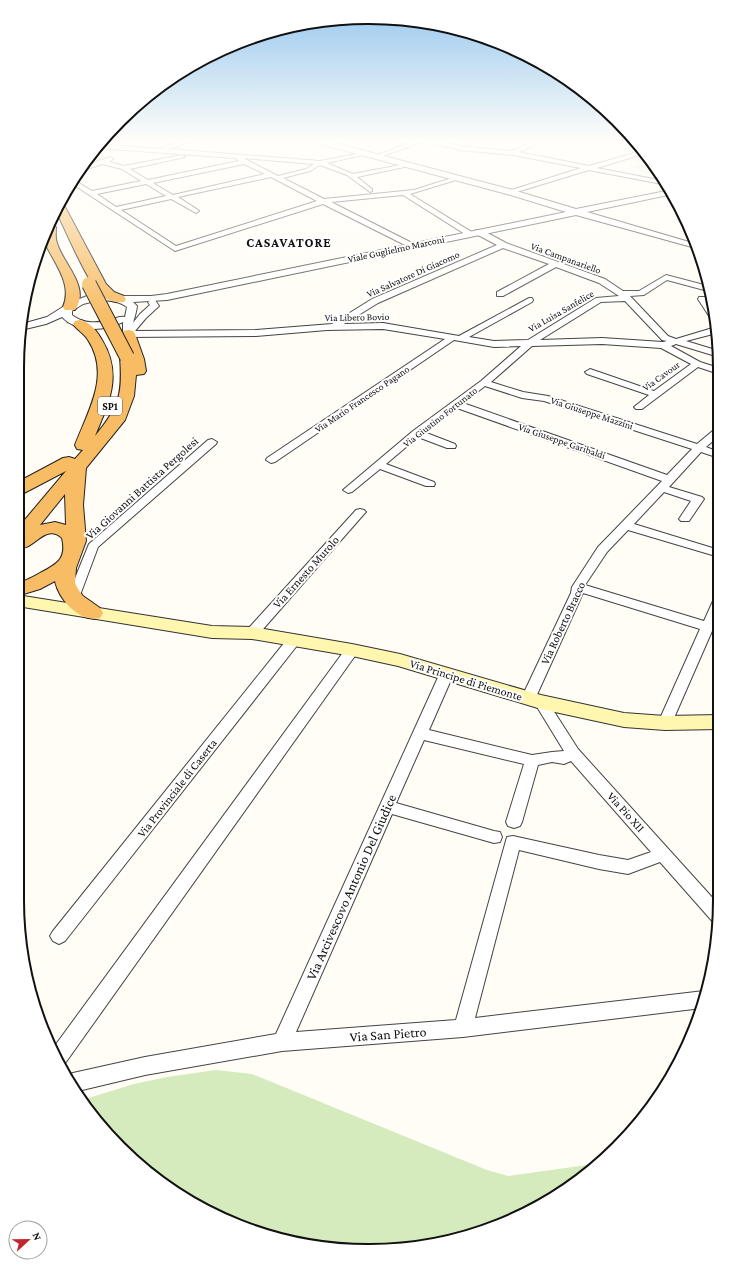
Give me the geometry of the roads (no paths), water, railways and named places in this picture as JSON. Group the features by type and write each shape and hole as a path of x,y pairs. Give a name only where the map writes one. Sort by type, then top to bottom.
{"highway":[{"path":"62,212 100,286 109,295 119,299"},
{"name":"SP1","path":"24,516 73,466 100,442 118,420 126,401 129,386 121,358 109,346 84,285 55,226"},
{"path":"53,231 51,242 73,288 74,301 70,307"},
{"path":"80,324 89,329 99,345 105,372 103,395 83,445"},
{"path":"100,442 117,428 131,412 137,402 140,390 140,376 137,359 128,334"},
{"name":"SP1","path":"24,531 73,466 83,445 103,421 112,401 121,358"},
{"path":"24,486 73,466 74,488 72,503 77,541 70,559 33,586 24,588"},
{"path":"24,541 36,532 51,528 58,528 66,531 73,542 65,577 67,586 73,598 80,606 93,613"}],"main road":[{"name":"Via Principe di Piemonte","path":"24,601 212,632 252,633 352,650 400,660 534,700 624,720 665,723 713,722"}],"street":[{"path":"105,201 175,249 324,202 332,201"},
{"path":"116,209 153,201"},
{"path":"180,201 196,211"},
{"name":"Via Campanariello","path":"418,201 475,233 503,245 602,281 624,296 666,338 712,352"},
{"path":"540,201 690,245"},
{"name":"Viale Guglielmo Marconi","path":"70,307 82,301 94,298 151,299 167,297 629,201"},
{"path":"324,202 411,246"},
{"path":"597,208 594,212 602,220"},
{"name":"Via Salvatore Di Giacomo","path":"334,327 375,301 503,245"},
{"path":"500,294 555,264"},
{"name":"Via Luisa Sanfelice","path":"531,342 599,300 641,293 666,277 703,288"},
{"name":"Viale Guglielmo Marconi","path":"80,324 105,324 127,317 132,311 167,297"},
{"path":"119,299 132,306 132,311 126,328 128,334 136,326 142,315 155,306 152,302"},
{"path":"702,299 706,303"},
{"name":"Via Mario Francesco Pagano","path":"271,460 456,338 529,300"},
{"path":"27,326 54,317 70,307"},
{"path":"70,307 67,310 67,316 71,320 80,324"},
{"path":"39,323 80,324"},
{"name":"Via Libero Bovio","path":"128,334 256,333 334,327 390,327 494,344 602,341 663,345 711,332"},
{"name":"Via Giustino Fortunato","path":"348,490 417,433 484,383 531,342"},
{"path":"663,345 697,364 713,369"},
{"name":"Via Cavour","path":"639,407 654,394 697,364"},
{"path":"590,372 654,394"},
{"name":"Via Giuseppe Mazzini","path":"484,383 522,395 546,398 713,453"},
{"name":"Via Giuseppe Garibaldi","path":"455,404 665,483 698,499 685,519"},
{"path":"417,433 451,446"},
{"name":"Via Roberto Bracco","path":"534,700 578,590 602,550 699,448 713,436"},
{"name":"Via Giovanni Battista Pergolesi","path":"73,598 93,546 212,442"},
{"path":"380,465 430,484"},
{"name":"Via Ernesto Murolo","path":"252,633 360,512"},
{"path":"625,525 713,552"},
{"path":"578,590 706,631"},
{"path":"665,723 713,615"},
{"name":"Via Provinciale di Caserta","path":"59,936 294,640"},
{"path":"61,1054 352,650"},
{"name":"Via Arcivescovo Antonio Del Giudice","path":"282,1042 447,673"},
{"name":"Via Pio XII","path":"534,700 573,753 713,910"},
{"path":"419,733 532,761 552,757 564,758 573,753"},
{"path":"514,822 532,761"},
{"path":"388,807 494,837"},
{"path":"463,1028 513,842 599,862 628,867 664,854"},
{"name":"Via San Pietro","path":"76,1082 145,1066 282,1042 463,1028 698,1000"}],"district":[{"name":"CASAVATORE","path":"289,242"}]}
